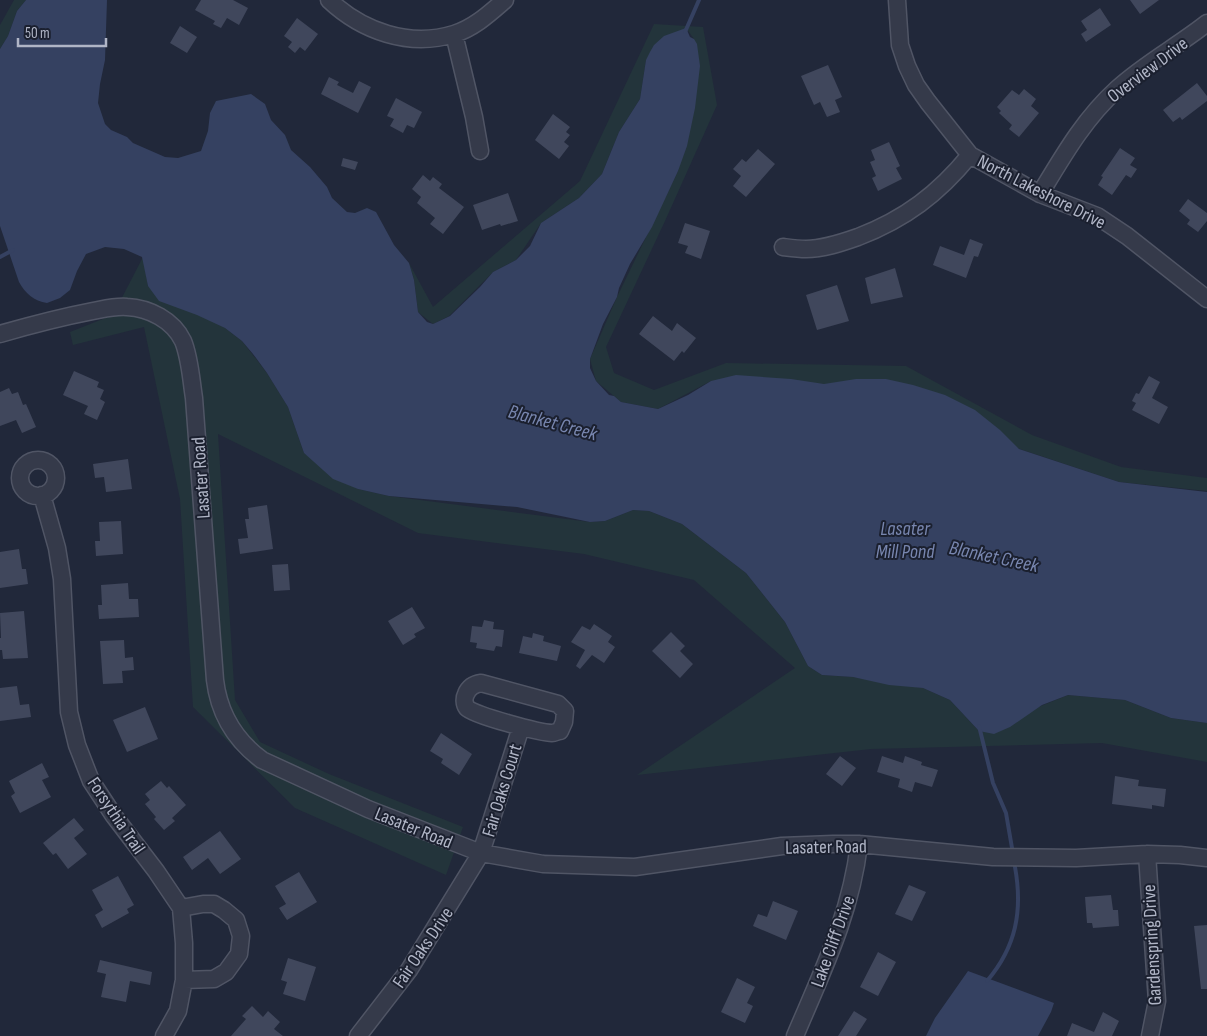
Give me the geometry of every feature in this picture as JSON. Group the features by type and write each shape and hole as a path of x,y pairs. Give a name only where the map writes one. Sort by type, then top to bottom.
{"street":[{"path":"328,0 356,21 375,30 412,39 454,34 484,18 505,0"},
{"name":"North Lakeshore Drive","path":"897,0 900,46 907,66 916,85 928,102 970,155 1040,194 1097,216 1127,236 1207,299"},
{"name":"Overview Drive","path":"1040,194 1075,136 1101,104 1132,77 1207,23"},
{"path":"454,34 474,117 480,151"},
{"path":"783,248 807,249 827,246 880,229 921,204 952,177 970,155"},
{"name":"Lasater Road","path":"0,334 56,319 115,307 146,310 170,325 183,342 194,398 215,680 220,706 226,722 249,751 262,760 368,809 481,853 543,864 635,867 782,846 859,844 993,857 1076,858 1147,854 1207,858"},
{"name":"Forsythia Trail","path":"42,495 57,548 62,580 70,712 77,745 91,781 181,908 184,943 184,980 178,1011 164,1036"},
{"path":"481,682 558,704 565,711 564,722 560,731 552,733 521,726 476,714 468,709 465,703 465,696 469,689 481,682"},
{"name":"Fair Oaks Court","path":"481,853 521,726"},
{"name":"Lake Cliff Drive","path":"795,1036 838,933 846,909 856,870 859,844"},
{"name":"Fair Oaks Drive","path":"358,1036 409,970 481,853"},
{"name":"Gardenspring Drive","path":"1147,854 1157,1001 1150,1036"},
{"path":"181,908 214,904 236,920 241,936 239,954 226,972 214,979 184,980"}],"shaded area":[{"path":"14,0 26,0 17,11 8,36 0,49 0,25"},
{"path":"654,24 703,27 717,105 606,347 614,373 654,390 726,363 906,366 1032,435 1121,467 1207,478 1207,491 1119,482 824,384 711,381 658,409 621,402 596,381 590,359 617,297 678,171 694,39 686,28 646,60 640,99 619,132 602,174 579,198 541,223 516,260 493,272 449,316 433,324 418,312 414,280 409,263 433,307 580,181"},
{"path":"143,257 148,286 225,328 242,341 267,373 288,407 304,453 358,489 389,496 590,522 605,521 633,510 649,511 682,524 746,573 785,622 808,666 822,675 853,677 923,688 950,700 979,731 1068,695 1125,700 1171,718 1207,723 1207,762 1102,743 871,749 637,775 795,668 694,580 584,554 418,533 218,434 235,700 260,742 329,774 463,827 446,875 295,808 193,707 180,499 144,327 73,345 70,332 113,315"}],"water":[{"name":"Lasater Mill Pond","path":"26,0 107,0 105,60 98,103 105,124 111,130 127,137 133,143 165,157 178,158 201,151 208,131 210,113 216,101 251,94 265,104 271,120 285,135 291,150 310,167 327,187 332,198 347,212 355,213 367,208 376,212 394,245 409,263 414,280 418,312 427,322 433,324 450,316 493,272 516,260 530,246 541,223 579,198 602,174 619,132 640,99 646,60 654,45 664,36 686,28 690,37 697,44 700,66 695,108 687,146 678,171 652,227 630,264 617,297 603,324 590,359 590,368 596,381 609,395 614,396 621,402 658,409 688,395 711,381 736,375 791,379 824,384 856,379 886,379 945,395 975,410 1000,430 1019,449 1119,482 1207,492 1207,723 1171,718 1125,700 1068,695 1042,705 1010,727 994,734 979,731 950,700 923,688 889,685 853,677 822,675 808,666 785,622 746,573 682,524 649,511 633,510 605,521 590,522 517,507 389,496 358,489 333,479 304,453 288,407 267,373 242,341 225,328 159,301 148,286 142,257 124,249 105,247 86,254 70,290 60,298 47,303 34,298 24,290 19,282 0,226 0,49 8,36 17,11"},
{"path":"968,971 1054,1003 1038,1036 926,1036 935,1018"}],"building":[{"path":"201,0 233,0 248,8 239,25 227,18 221,28 213,24 215,21 195,10"},
{"path":"1130,0 1159,0 1140,14"},
{"path":"1100,8 1111,25 1086,42 1081,34 1087,30 1081,21"},
{"path":"297,18 318,34 305,51 300,47 295,53 288,47 292,42 284,36"},
{"path":"180,26 197,37 187,53 170,43"},
{"path":"828,65 842,97 835,100 840,112 827,117 820,102 814,105 801,76"},
{"path":"329,77 339,82 337,85 353,93 359,81 371,87 358,113 321,94"},
{"path":"1197,83 1207,96 1207,101 1182,120 1180,117 1173,122 1163,110"},
{"path":"1024,89 1036,99 1031,106 1039,113 1019,137 1009,129 1012,125 999,113 1001,111 997,107 1012,90 1019,95"},
{"path":"396,98 422,112 414,128 407,125 403,133 390,126 394,119 387,116"},
{"path":"553,114 570,127 566,132 570,135 564,142 569,146 559,159 535,140"},
{"path":"889,142 900,166 896,168 902,179 878,191 872,178 876,176 870,162 875,160 871,150"},
{"path":"1120,148 1135,158 1130,165 1137,169 1131,178 1126,175 1112,195 1098,185 1103,177 1101,176"},
{"path":"758,149 775,164 746,197 733,186 741,176 733,169 742,159 746,162"},
{"path":"343,158 358,162 355,170 341,166"},
{"path":"423,175 430,181 433,177 442,184 439,188 464,207 443,234 430,224 435,218 417,203 421,197 412,189"},
{"path":"508,193 518,221 482,230 473,205"},
{"path":"1188,199 1207,213 1207,221 1198,232 1187,224 1190,220 1179,211"},
{"path":"685,223 710,231 701,259 685,253 688,246 678,243"},
{"path":"970,239 983,244 978,257 974,256 966,278 933,265 940,246 964,255"},
{"path":"895,268 903,297 871,304 865,278"},
{"path":"837,285 849,321 817,330 806,295"},
{"path":"653,316 672,331 677,323 696,338 684,353 682,351 674,361 639,334"},
{"path":"74,371 99,382 97,387 104,390 100,399 105,402 97,420 84,414 88,406 63,395"},
{"path":"1149,376 1160,382 1152,398 1168,407 1159,424 1132,410 1136,403 1132,401 1136,393 1139,394"},
{"path":"9,388 12,394 18,392 23,405 26,404 36,427 22,433 16,420 0,426 0,392"},
{"path":"128,459 132,489 106,492 104,477 95,478 93,464"},
{"path":"267,505 273,549 240,554 238,539 248,538 245,519 249,519 248,508"},
{"path":"121,521 123,554 96,556 95,541 100,541 99,522"},
{"path":"19,549 22,569 26,569 28,584 0,588 0,552"},
{"path":"288,564 290,590 274,591 272,565"},
{"path":"128,583 129,599 138,599 139,617 99,619 98,605 102,605 101,585"},
{"path":"412,607 425,628 414,634 416,637 403,645 388,621"},
{"path":"24,611 28,658 3,659 2,650 0,650 0,613"},
{"path":"484,620 494,622 493,629 504,630 502,647 496,646 494,651 476,648 477,643 470,642 472,626 482,627"},
{"path":"594,624 612,636 608,642 615,647 604,663 592,655 580,669 576,666 585,650 571,642 582,626 590,630"},
{"path":"671,632 685,646 680,651 693,664 680,678 652,651"},
{"path":"533,633 544,636 543,641 561,646 557,661 519,653 523,636 532,638"},
{"path":"124,640 125,658 133,657 134,670 122,671 123,683 103,684 100,641"},
{"path":"17,686 20,705 29,704 31,717 0,721 0,688"},
{"path":"145,707 158,739 127,752 113,720"},
{"path":"441,733 472,754 459,775 441,763 443,759 430,751"},
{"path":"840,756 856,768 842,786 826,774"},
{"path":"882,756 903,763 905,756 922,762 921,765 938,770 932,787 915,782 912,792 898,787 900,779 877,772"},
{"path":"42,763 49,777 42,780 51,797 20,813 11,796 15,793 9,781"},
{"path":"1115,776 1139,780 1138,786 1166,789 1164,807 1152,805 1152,809 1112,804"},
{"path":"161,781 167,788 169,786 186,805 172,818 175,821 164,830 154,819 156,817 145,804 150,800 145,794"},
{"path":"74,818 84,830 74,838 87,854 68,869 56,853 53,855 43,843"},
{"path":"220,831 241,859 220,874 208,858 192,870 183,857"},
{"path":"299,872 317,902 287,920 279,908 286,904 275,886"},
{"path":"118,876 134,905 127,909 129,913 102,928 95,915 103,910 92,890"},
{"path":"909,885 926,892 912,921 895,914"},
{"path":"1111,895 1113,910 1118,910 1119,926 1093,928 1092,923 1087,923 1085,897"},
{"path":"773,901 798,911 786,940 753,926 758,914 767,917"},
{"path":"1207,925 1207,989 1201,989 1194,926"},
{"path":"878,952 896,962 878,996 860,987"},
{"path":"288,958 316,967 305,1001 283,994 287,982 281,980"},
{"path":"100,960 152,972 150,985 130,981 126,1002 101,997 106,974 97,972"},
{"path":"737,978 755,987 747,1003 753,1006 745,1023 721,1012"},
{"path":"252,1006 263,1017 268,1011 280,1022 274,1029 283,1036 231,1036 246,1019 242,1016"},
{"path":"854,1011 867,1019 856,1036 838,1036"},
{"path":"1103,1012 1119,1021 1112,1036 1067,1036 1072,1023 1094,1032"}],"waterway":[{"path":"685,32 699,0"},
{"name":"Blanket Creek","path":"0,257 13,250"},
{"path":"979,726 993,783 1006,813 1012,848"},
{"path":"987,981 1005,955 1015,928 1018,899 1015,867"}]}
